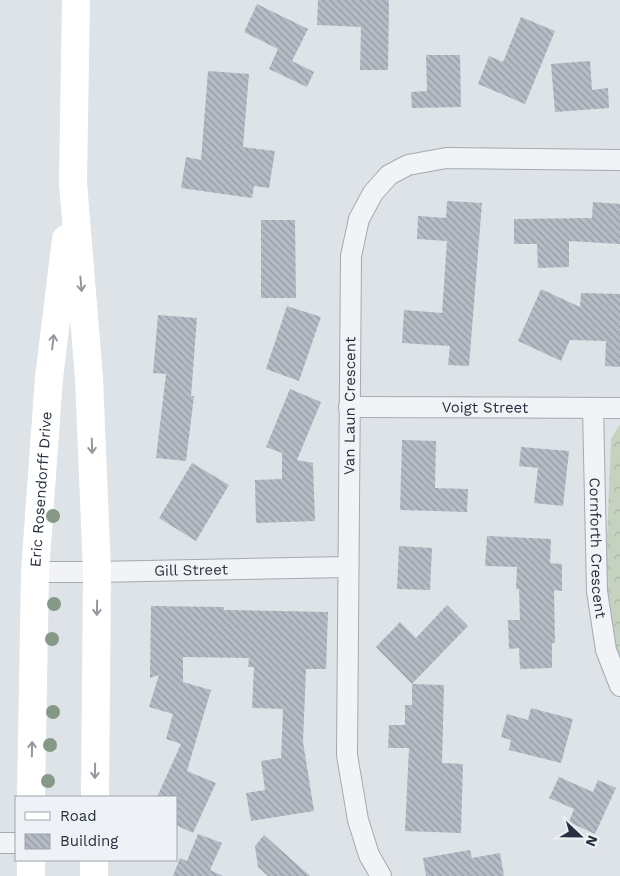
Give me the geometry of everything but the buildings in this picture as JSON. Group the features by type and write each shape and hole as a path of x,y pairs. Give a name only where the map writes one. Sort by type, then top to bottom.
{"street":[{"name":"Eric Rosendorff Drive","path":"76,0 73,183 89,378 97,572 95,796"},
{"name":"Van Laun Crescent","path":"381,876 369,855 358,820 347,755 351,256 360,219 373,192 389,175 408,165 446,158 620,160"},
{"name":"Eric Rosendorff Drive","path":"31,796 35,572 49,378 73,183"},
{"path":"49,378 89,378"},
{"name":"Voigt Street","path":"350,406 620,408"},
{"name":"Cornforth Crescent","path":"593,408 597,590 606,650 620,686"},
{"name":"Gill Street","path":"35,572 348,567"},
{"path":"0,843 15,843"},
{"path":"31,861 31,876"},
{"path":"94,861 94,876"}],"green space":[{"path":"620,424 620,662 614,646 605,589 611,439"}]}
